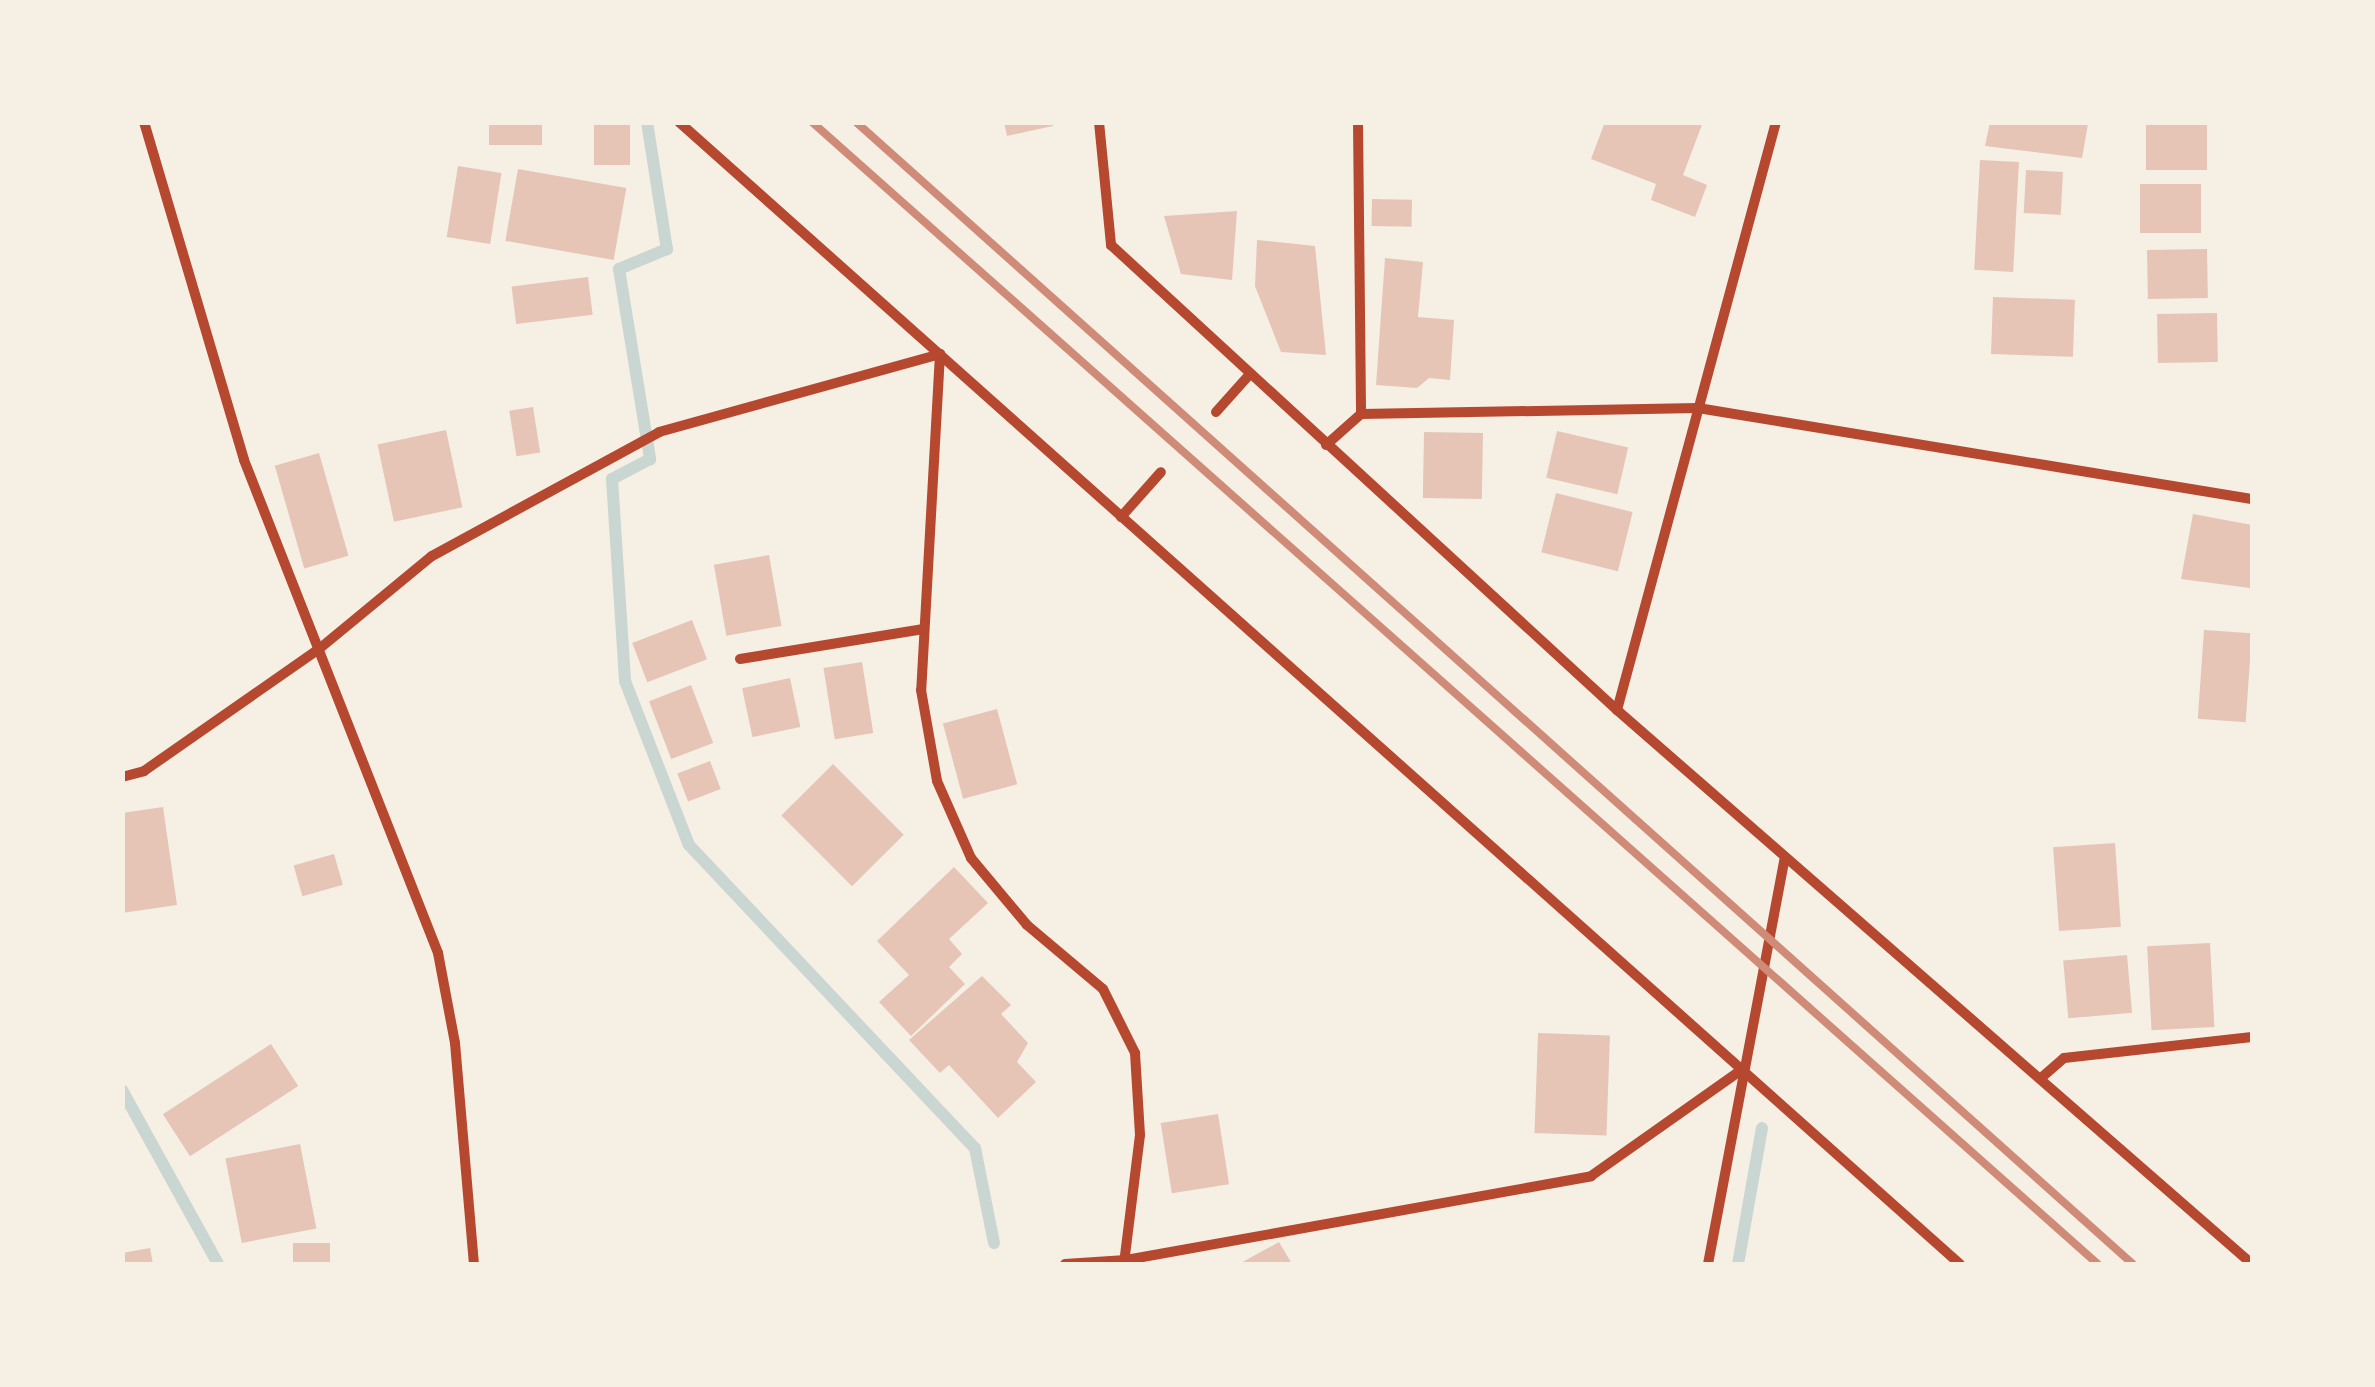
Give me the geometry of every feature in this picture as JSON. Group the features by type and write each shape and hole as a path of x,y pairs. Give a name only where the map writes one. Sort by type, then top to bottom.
{"street":[{"path":"144,122 244,460 438,953 454,1043 474,1264"},
{"path":"678,122 1960,1264"},
{"path":"1099,122 1111,245 1617,710 2252,1264"},
{"path":"1358,122 1361,414"},
{"path":"1617,710 1776,122"},
{"path":"122,777 144,772 318,649 432,556 660,432 940,354"},
{"path":"940,354 920,690 937,781 972,858 1027,925 1103,989 1135,1054 1140,1135 1125,1262"},
{"path":"1216,412 1250,374"},
{"path":"1326,445 1361,414 1698,408 2252,500"},
{"path":"1121,517 1161,472"},
{"path":"740,659 924,629"},
{"path":"1708,1264 1740,1071 1784,856"},
{"path":"2040,1078 2064,1058 2252,1037"},
{"path":"1064,1264 1125,1262 1591,1176 1740,1071"}],"building":[{"path":"489,122 542,122 542,145 489,145"},
{"path":"594,122 630,122 630,165 594,165"},
{"path":"1004,122 1053,122 1053,126 1007,136"},
{"path":"1605,122 1703,122 1683,175 1707,185 1695,217 1651,200 1656,184 1591,159"},
{"path":"1990,122 2088,124 2082,158 1985,146"},
{"path":"2146,122 2207,122 2207,170 2146,170"},
{"path":"1980,160 2019,162 2013,272 1974,270"},
{"path":"458,166 501,173 490,244 447,237"},
{"path":"518,169 626,188 614,260 505,241"},
{"path":"2026,170 2063,172 2061,215 2024,213"},
{"path":"2140,184 2201,184 2201,233 2140,233"},
{"path":"1372,199 1412,200 1412,227 1372,226"},
{"path":"1237,211 1232,280 1181,274 1164,216"},
{"path":"1257,240 1315,246 1326,355 1281,352 1255,286"},
{"path":"2207,249 2208,298 2148,299 2147,250"},
{"path":"1385,258 1423,262 1418,317 1454,320 1450,380 1429,378 1417,388 1376,385"},
{"path":"588,277 593,315 516,324 512,286"},
{"path":"1993,297 2075,300 2073,357 1991,354"},
{"path":"2217,313 2218,362 2158,363 2157,314"},
{"path":"533,407 540,452 516,456 509,411"},
{"path":"446,430 462,507 394,522 378,445"},
{"path":"1557,431 1628,447 1617,494 1546,478"},
{"path":"1424,432 1483,433 1482,499 1423,498"},
{"path":"319,453 348,556 304,569 275,466"},
{"path":"1556,493 1633,512 1618,571 1541,552"},
{"path":"2193,514 2252,525 2250,588 2181,579"},
{"path":"769,555 782,626 726,636 714,565"},
{"path":"692,620 707,659 647,682 632,643"},
{"path":"2204,630 2252,633 2246,722 2198,719"},
{"path":"862,662 873,733 835,739 823,668"},
{"path":"790,678 800,727 752,737 742,688"},
{"path":"691,685 713,743 671,759 649,701"},
{"path":"997,709 1017,784 963,799 943,723"},
{"path":"710,761 721,789 688,802 677,774"},
{"path":"833,764 904,835 852,886 781,816"},
{"path":"163,807 177,905 122,913 122,813"},
{"path":"2115,843 2121,927 2059,931 2053,847"},
{"path":"334,854 343,885 302,896 294,866"},
{"path":"954,867 988,903 949,939 962,954 949,967 965,984 911,1036 879,1002 909,975 877,941"},
{"path":"2210,943 2214,1027 2151,1030 2147,946"},
{"path":"2127,955 2132,1013 2068,1018 2063,961"},
{"path":"982,976 1011,1005 1001,1014 1028,1043 1017,1062 1036,1082 998,1118 949,1065 940,1073 909,1040"},
{"path":"1538,1033 1610,1036 1606,1135 1535,1133"},
{"path":"271,1044 298,1086 190,1156 163,1114"},
{"path":"1218,1114 1229,1184 1172,1193 1161,1123"},
{"path":"300,1144 316,1228 242,1243 225,1159"},
{"path":"1279,1242 1292,1264 1239,1264"},
{"path":"293,1243 330,1243 330,1264 293,1264"},
{"path":"150,1248 153,1264 122,1264 122,1253"}],"waterway":[{"path":"647,122 667,249 619,269 650,459 612,479 625,681 689,845 975,1148 994,1243"},
{"path":"122,1090 218,1264"},
{"path":"1738,1264 1762,1128"}],"railway":[{"path":"812,122 2098,1264"},
{"path":"856,122 2133,1264"}]}
